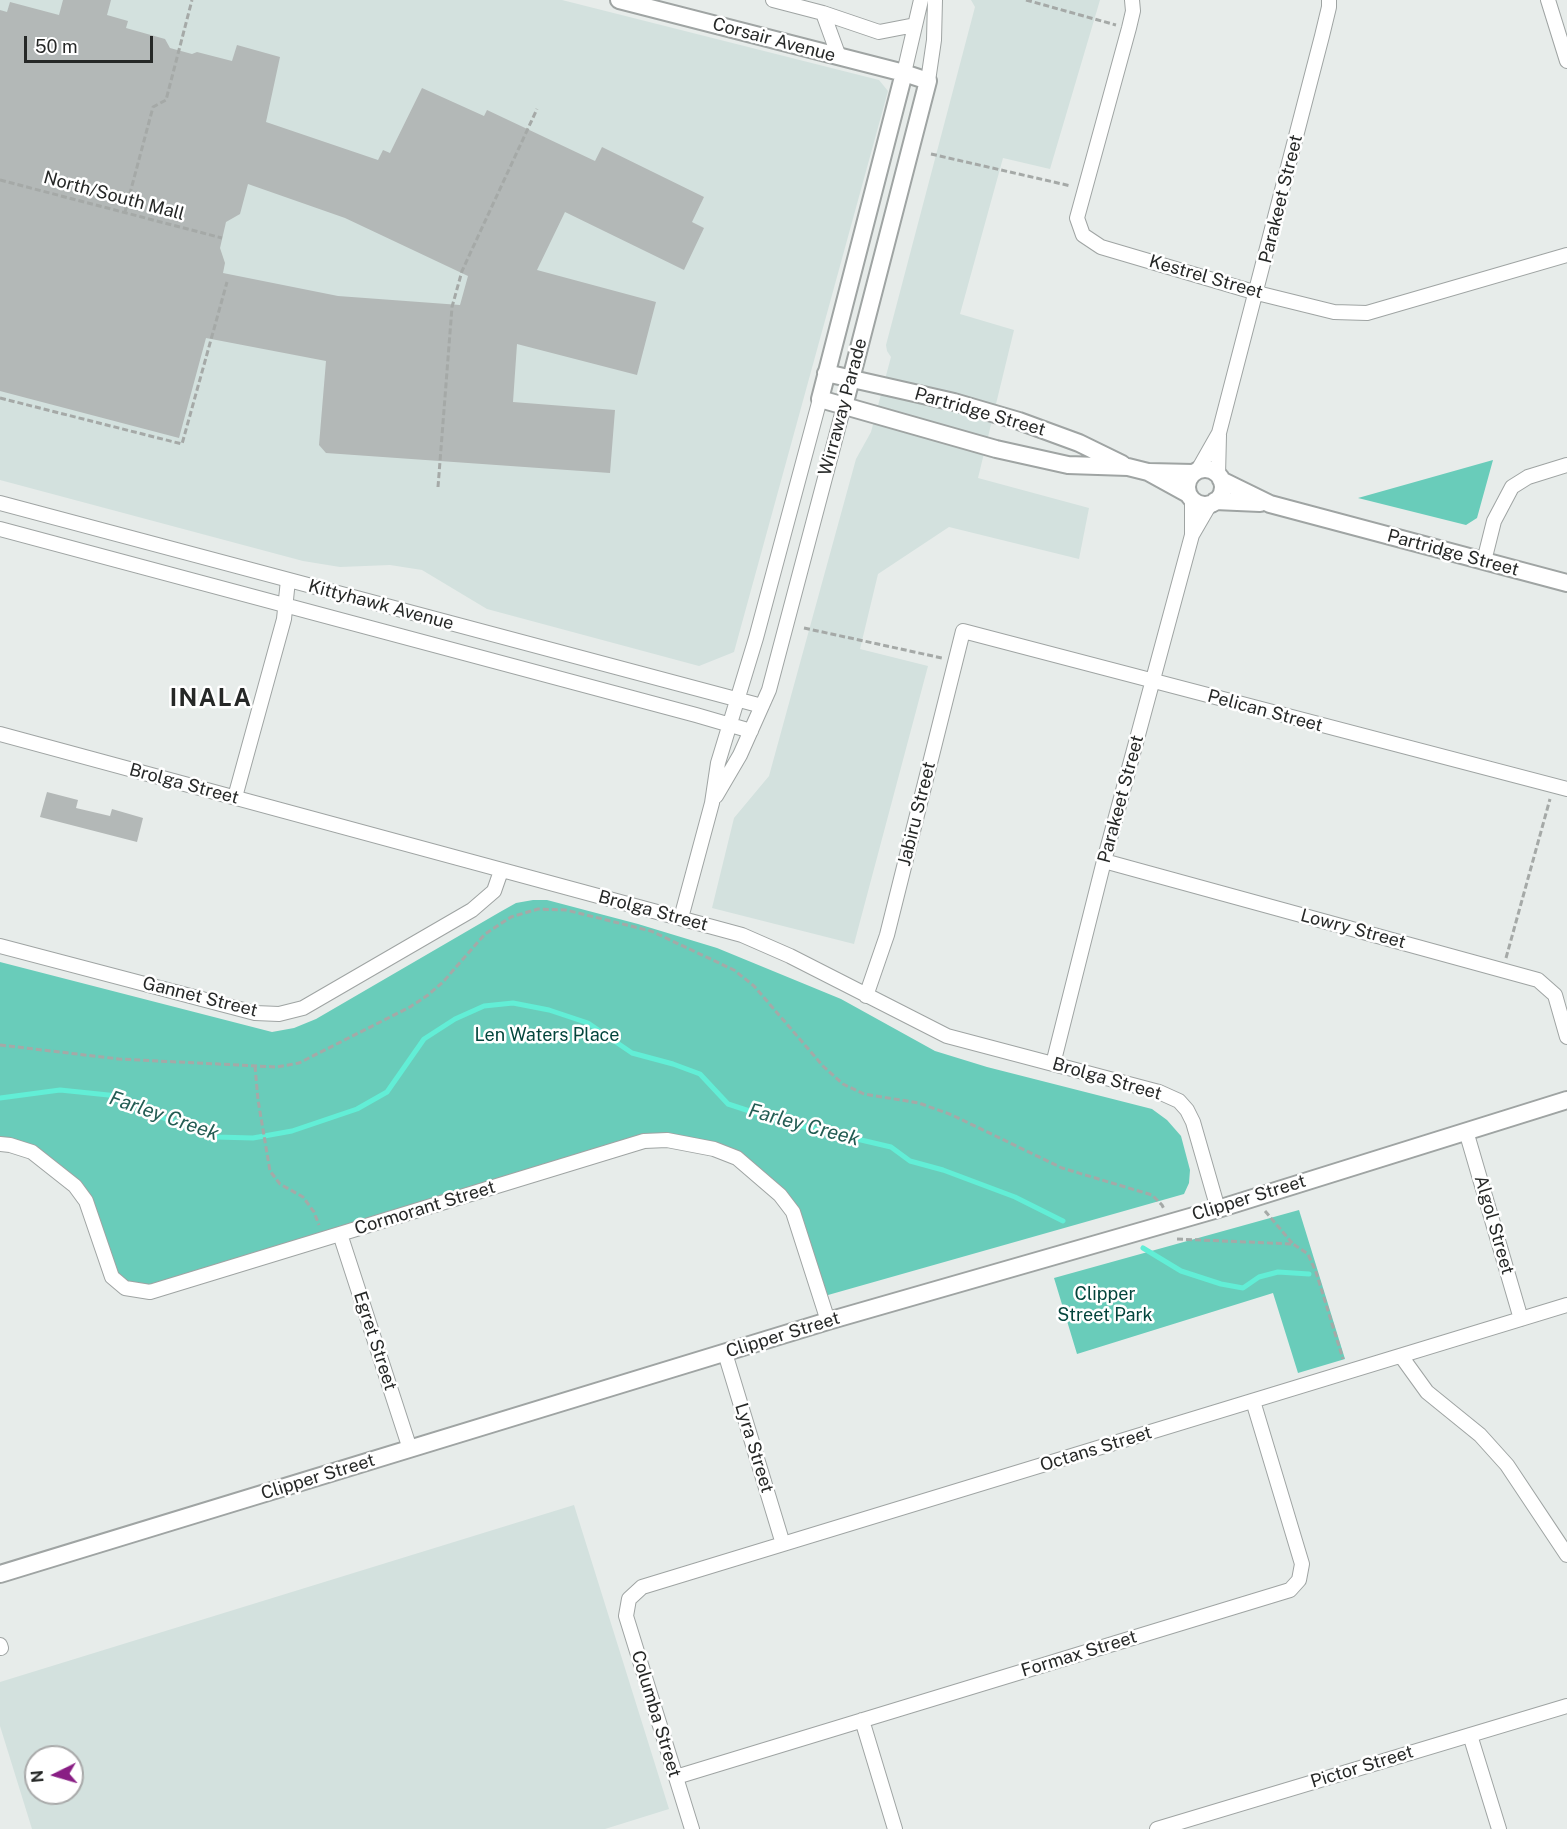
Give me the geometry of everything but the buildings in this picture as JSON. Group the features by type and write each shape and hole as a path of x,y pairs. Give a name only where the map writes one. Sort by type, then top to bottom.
{"street":[{"name":"Corsair Avenue","path":"619,0 904,72 928,81"},
{"path":"773,0 823,13 879,32 915,25"},
{"name":"Wirraway Parade","path":"681,918 712,802 718,763 739,699 820,399 921,0"},
{"name":"Wirraway Parade","path":"712,802 733,768 769,690 928,81 934,40 935,0"},
{"name":"Kestrel Street","path":"1132,0 1130,28 1077,218 1083,235 1101,247 1257,293 1334,312 1367,313 1567,255"},
{"name":"Parakeet Street","path":"1196,471 1219,433 1257,293 1329,0"},
{"path":"1548,0 1566,55"},
{"path":"823,13 839,57"},
{"name":"Partridge Street","path":"826,373 954,402 1019,420 1079,443 1128,467 1148,472 1196,471"},
{"name":"Partridge Street","path":"820,399 996,449 1068,465 1128,467"},
{"name":"Parakeet Street","path":"1219,433 1220,478"},
{"path":"1484,561 1494,521 1512,487 1528,477 1567,465"},
{"path":"1209,469 1220,478 1222,491 1212,503 1203,505 1190,497 1187,482 1196,471 1209,469"},
{"name":"Partridge Street","path":"1148,472 1190,497"},
{"name":"Partridge Street","path":"1220,478 1270,504 1567,583"},
{"name":"Parakeet Street","path":"1190,497 1192,535"},
{"name":"Kittyhawk Avenue","path":"0,503 762,706"},
{"name":"Parakeet Street","path":"1053,1064 1104,861 1192,535 1212,503"},
{"name":"Partridge Street","path":"1212,503 1270,504"},
{"name":"Kittyhawk Avenue","path":"0,529 751,731"},
{"path":"235,797 286,606 288,580"},
{"name":"Pelican Street","path":"963,631 1561,788"},
{"name":"Jabiru Street","path":"866,996 887,935 963,631"},
{"name":"Brolga Street","path":"0,734 742,935 789,956 947,1036 1159,1092 1179,1101 1187,1110 1193,1122 1218,1209"},
{"name":"Lowry Street","path":"1104,861 1538,980 1555,995 1567,1036"},
{"name":"Gannet Street","path":"0,946 255,1012 279,1014 303,1008 472,910 494,891 501,871"},
{"name":"Clipper Street","path":"0,1574 828,1321 1218,1209 1567,1100"},
{"name":"Algol Street","path":"1466,1131 1521,1319"},
{"name":"Cormorant Street","path":"0,1144 32,1152 75,1186 86,1201 112,1277 125,1288 150,1292 644,1141 667,1140 714,1149 737,1158 780,1195 793,1212 828,1321"},
{"name":"Egret Street","path":"340,1234 410,1449"},
{"name":"Octans Street","path":"629,1599 642,1587 1567,1305"},
{"name":"Lyra Street","path":"725,1353 783,1544"},
{"path":"1401,1356 1427,1392 1480,1435 1507,1465 1567,1555"},
{"name":"Formax Street","path":"676,1777 1290,1590 1299,1580 1302,1564 1253,1401"},
{"name":"Columba Street","path":"629,1599 626,1616 692,1829"},
{"name":"Pictor Street","path":"1157,1829 1567,1706"},
{"path":"862,1720 896,1829"},
{"path":"1470,1735 1499,1829"}],"path":[{"path":"125,212 153,107 166,100 192,0"},
{"path":"1026,0 1130,28"},
{"path":"438,487 452,307 462,271 537,109"},
{"path":"931,154 1084,190"},
{"name":"North/South Mall","path":"0,180 222,238"},
{"path":"0,398 182,444 227,282"},
{"path":"457,288 464,290"},
{"path":"804,628 956,661"},
{"path":"1503,970 1561,788"},
{"path":"0,1045 119,1059 277,1067 299,1063 410,1007 443,982 485,934 511,916 537,909 566,910 651,931 734,970 754,987 823,1066 843,1084 864,1094 920,1103 952,1115 1062,1168 1152,1195 1162,1204 1175,1239 1293,1244"},
{"path":"255,1066 270,1171 280,1184 303,1197 314,1212 323,1239"},
{"path":"1252,1198 1293,1244 1308,1254 1316,1272 1347,1372"}],"shaded area":[{"path":"0,0 562,0 879,80 888,91 734,652 699,666 487,609 422,570 390,565 340,567 303,561 0,480"},
{"path":"971,0 1100,0 1050,169 1003,158 960,314 1014,330 978,478 1089,508 1079,559 949,527 878,574 860,649 928,666 854,944 712,908 734,818 769,776 856,459 871,432 891,357 886,345 975,7"},
{"path":"574,1505 669,1809 605,1829 32,1829 25,1805 84,1805 84,1745 24,1745 24,1803 0,1726 0,1682"}],"green space":[{"path":"1493,460 1477,518 1466,525 1358,498"},
{"name":"Len Waters Place","path":"547,900 717,948 841,999 935,1051 987,1067 1152,1109 1167,1120 1181,1136 1190,1170 1189,1183 1184,1194 821,1297 793,1212 737,1158 667,1140 150,1292 112,1277 86,1201 32,1152 0,1144 0,962 272,1032 294,1028 316,1019 516,903"},
{"name":"Clipper Street Park","path":"1299,1210 1345,1359 1298,1373 1273,1293 1077,1354 1054,1278"}],"waterway":[{"name":"Farley Creek","path":"0,1098 60,1090 118,1096 158,1116 216,1137 253,1138 292,1131 357,1109 387,1092 424,1039 455,1019 484,1006 513,1003 549,1010 588,1023 632,1053 700,1074 728,1104 780,1121 891,1147 910,1161 943,1170 1015,1197 1063,1221"},
{"name":"Farley Creek","path":"1143,1248 1181,1271 1221,1284 1243,1288 1259,1277 1278,1272 1309,1274"}],"district":[{"name":"INALA","path":"211,699"}]}
